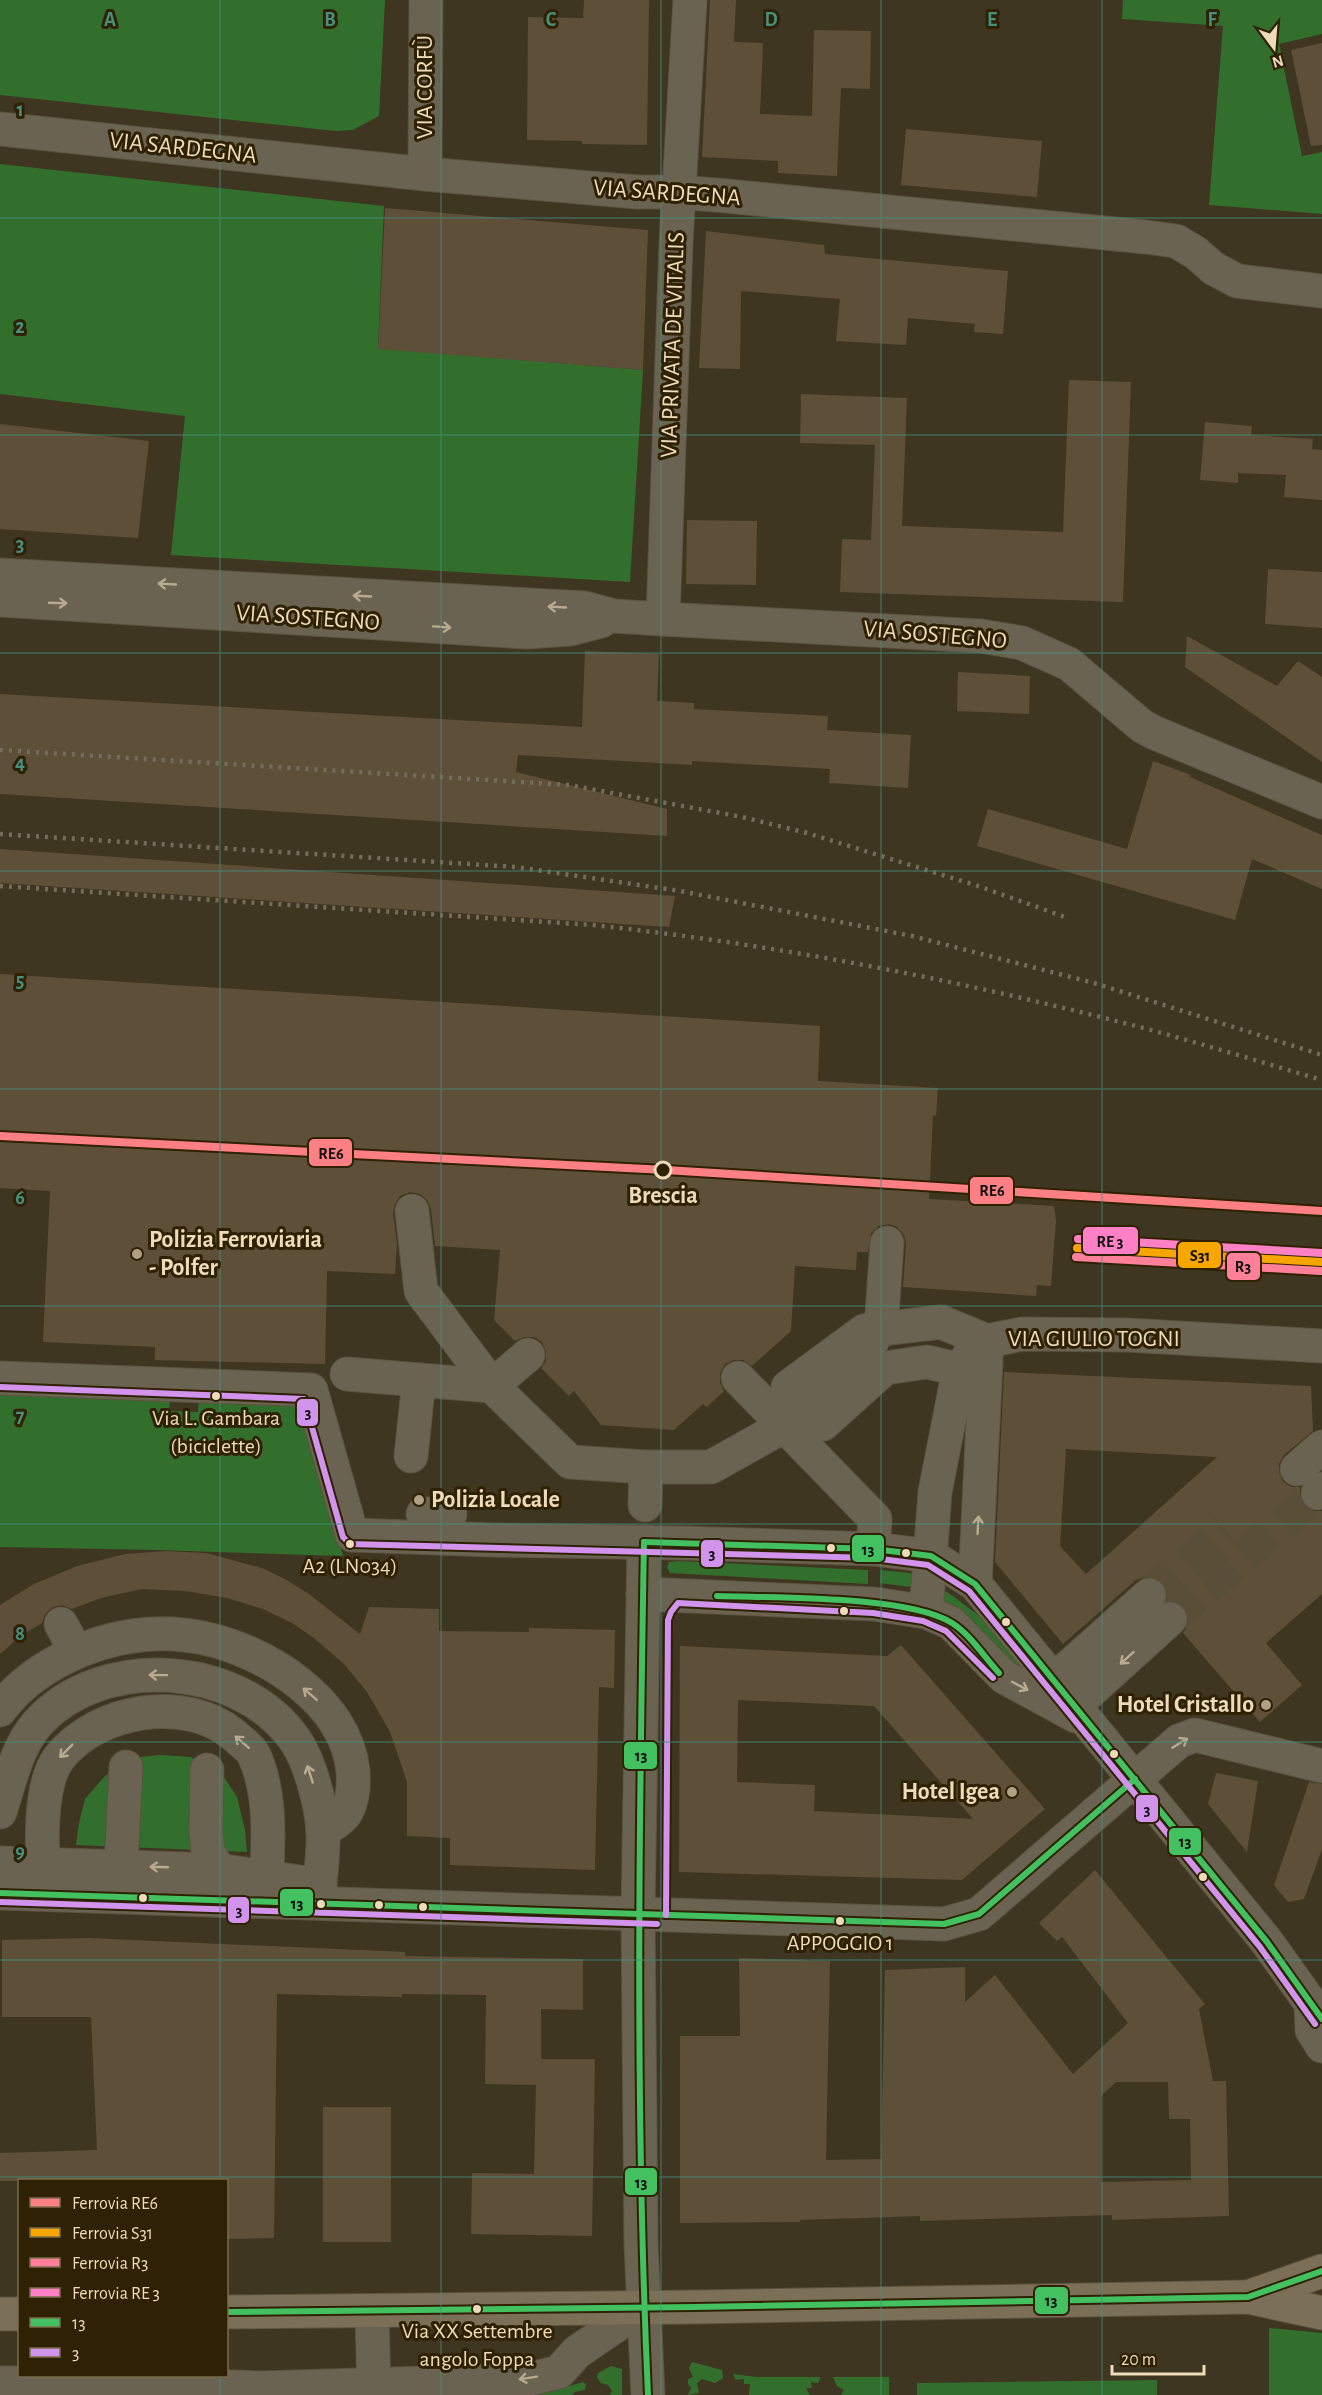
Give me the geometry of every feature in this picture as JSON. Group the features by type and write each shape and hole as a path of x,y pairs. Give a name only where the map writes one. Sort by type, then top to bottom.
{"main road":[{"path":"1248,2296 1322,2271"},
{"path":"228,2312 1248,2296 1322,2313"},
{"path":"0,2314 18,2314"}],"street":[{"name":"VIA CORFÙ","path":"425,174 426,0"},
{"name":"VIA PRIVATA DE VITALIS","path":"663,619 679,192 690,0"},
{"name":"VIA SARDEGNA","path":"0,129 425,174 638,192 679,192 1176,241 1196,253 1213,268 1237,280 1322,291"},
{"name":"VIA SOSTEGNO","path":"0,575 573,608 614,616 981,636 1022,643 1069,664 1142,726 1155,733 1322,802"},
{"name":"VIA SOSTEGNO","path":"0,600 132,606 527,632 570,629 590,625 614,616"},
{"path":"412,1211 421,1291 492,1386 570,1462 646,1467 711,1467 791,1420 867,1355 882,1315 887,1243"},
{"path":"877,1329 941,1322 987,1341 975,1584"},
{"name":"VIA GIULIO TOGNI","path":"926,1612 935,1492 957,1380 968,1358 987,1341 1022,1334 1127,1335 1322,1346"},
{"path":"347,1374 492,1386 528,1354"},
{"path":"791,1420 807,1424 823,1424 885,1368 927,1362 962,1370"},
{"path":"0,1378 311,1390 352,1535 874,1549 931,1556 975,1584 1267,1942 1317,2011 1312,2030 1322,2046"},
{"path":"738,1378 791,1420 875,1519 874,1533"},
{"path":"411,1456 419,1380"},
{"path":"1312,1484 1322,1447"},
{"path":"645,1505 646,1467"},
{"path":"648,2395 651,2307 647,1906 659,1600 654,1543"},
{"path":"659,1600 874,1604 926,1612 951,1623 1004,1677 1081,1714"},
{"path":"1054,1680 1160,1607 1081,1714"},
{"path":"0,1710 27,1681 44,1669 69,1638 120,1637 157,1633 201,1637 231,1645 279,1669 326,1708 341,1730 352,1759 354,1786 346,1813 323,1831"},
{"path":"0,1812 21,1749 37,1725 59,1705 89,1689 126,1677 156,1674 192,1677 221,1686 247,1698 276,1718 296,1740 309,1770 323,1831 319,1894"},
{"path":"43,1879 44,1803 47,1786 58,1759 81,1736 118,1718 155,1712 191,1715 226,1728 253,1752 265,1786 258,1893"},
{"path":"0,1863 43,1879 101,1896 319,1894 647,1906 944,1924 979,1914 1130,1773 1179,1741 1195,1735 1322,1766"},
{"path":"101,1896 116,1882 121,1866 126,1767"},
{"path":"207,1770 208,1853 217,1870"},
{"path":"0,1893 43,1879 121,1866 217,1870 258,1893"},
{"path":"0,2383 120,2383 374,2390 526,2380 559,2372 577,2352 651,2307"},
{"path":"651,2307 665,2395"},
{"path":"372,2311 374,2390"}],"green space":[{"path":"0,0 385,0 379,116 353,130 336,131 0,95"},
{"path":"1123,0 1322,0 1322,34 1279,44 1302,156 1322,152 1322,214 1209,205 1223,26 1122,19"},
{"path":"0,164 384,206 378,348 643,370 630,582 171,555 185,416 0,394"},
{"path":"0,1393 170,1399 169,1411 198,1412 199,1400 302,1405 343,1556 0,1547"},
{"path":"669,1562 868,1570 868,1584 670,1573 667,1567"},
{"path":"881,1570 919,1574 953,1596 978,1615 1035,1681 919,1588 880,1583"},
{"path":"161,1755 191,1757 222,1774 237,1797 245,1830 247,1852 76,1845 85,1799 105,1776 130,1758"},
{"path":"1269,2328 1322,2333 1322,2395 1269,2395"},
{"path":"692,2362 722,2370 723,2378 715,2383 702,2379 697,2383 699,2393 688,2395 691,2388 688,2379 693,2377 689,2368"},
{"path":"611,2366 622,2369 622,2395 610,2395 612,2391 608,2385 601,2383 597,2378 598,2373"},
{"path":"733,2374 757,2377 820,2377 820,2379 818,2383 811,2382 812,2388 806,2388 810,2395 749,2395 750,2384 744,2384 744,2379 736,2380"},
{"path":"833,2377 889,2377 889,2395 841,2395 844,2390 837,2386"},
{"path":"1157,2380 1157,2395 917,2395 917,2383"},
{"path":"583,2382 586,2384 585,2390 572,2395 539,2395"},
{"path":"477,2392 539,2395 405,2395"}],"building":[{"path":"584,0 649,0 647,145 527,140 528,17 583,18"},
{"path":"710,0 736,0 734,42 763,43 760,114 812,116 814,30 871,31 870,89 841,88 837,176 778,173 778,161 702,157"},
{"path":"1322,43 1322,145 1311,146 1291,50"},
{"path":"906,129 1042,141 1037,197 901,185"},
{"path":"385,208 648,230 643,370 378,349"},
{"path":"706,231 824,245 825,254 1008,271 1003,334 974,332 975,324 908,318 906,345 836,341 840,299 741,291 740,369 699,368"},
{"path":"1069,380 1131,382 1123,602 840,592 842,539 871,540 875,445 800,443 801,394 907,398 902,526 1063,532"},
{"path":"1205,422 1252,426 1251,435 1313,439 1312,449 1322,450 1322,500 1284,497 1286,475 1238,473 1238,483 1200,480"},
{"path":"0,424 149,441 138,538 0,529"},
{"path":"687,520 757,521 756,585 686,584"},
{"path":"1268,569 1322,572 1322,628 1265,624"},
{"path":"1187,636 1277,686 1298,661 1322,677 1322,762 1185,667"},
{"path":"585,651 659,654 657,701 694,703 694,709 828,716 827,730 911,735 908,788 829,783 830,769 692,761 692,765 518,755 516,772 667,809 667,836 0,794 0,694 582,727"},
{"path":"958,672 1030,676 1029,714 957,711"},
{"path":"1153,761 1191,775 1190,777 1322,835 1322,889 1252,859 1235,920 977,846 988,809 1127,849"},
{"path":"0,849 675,896 669,927 0,883"},
{"path":"0,974 820,1026 818,1081 938,1088 936,1116 933,1115 929,1199 1054,1206 1056,1220 1051,1286 1037,1285 1036,1296 903,1287 906,1244 904,1235 897,1227 889,1224 879,1226 871,1233 868,1252 857,1252 856,1270 795,1266 791,1331 752,1366 743,1360 733,1360 725,1364 720,1373 720,1383 724,1391 707,1407 703,1404 674,1430 601,1425 574,1391 569,1396 541,1368 546,1361 546,1352 542,1342 534,1337 525,1337 515,1341 494,1320 500,1250 435,1246 431,1209 427,1200 420,1194 410,1192 400,1196 393,1213 397,1243 395,1274 327,1271 325,1364 155,1360 155,1347 43,1342 50,1191 0,1188"},
{"path":"1004,1372 1311,1386 1313,1431 1284,1455 1279,1464 1279,1472 1283,1482 1292,1487 1300,1487 1300,1497 1305,1507 1313,1511 1322,1511 1322,1594 1266,1643 1302,1685 1260,1722 1183,1633 1188,1624 1188,1614 1183,1606 1175,1601 1167,1601 1167,1591 1163,1583 1155,1577 1136,1580 1063,1644 995,1562","holes":["1066,1449 1217,1457 1086,1574 1060,1546"]},
{"path":"166,1551 206,1553 262,1568 309,1594 360,1634 369,1607 439,1609 439,1631 529,1632 529,1628 615,1630 614,1688 599,1687 595,1870 450,1865 450,1838 407,1836 407,1782 390,1732 367,1692 344,1664 314,1638 292,1623 263,1609 227,1598 185,1591 142,1589 101,1598 72,1609 62,1605 53,1607 45,1614 42,1623 22,1635 0,1654 0,1605 34,1584 77,1566 125,1554"},
{"path":"901,1645 1045,1809 962,1880 679,1872 680,1646 887,1656","holes":["738,1700 874,1706 973,1819 814,1811 815,1785 737,1782"]},
{"path":"1216,1773 1258,1781 1247,1852 1208,1804"},
{"path":"1309,1782 1322,1784 1322,1849 1304,1899 1288,1902 1274,1885"},
{"path":"1095,1870 1205,2004 1199,2009 1213,2081 1226,2081 1229,2216 1112,2220 1112,2215 920,2221 920,2216 800,2220 800,2222 680,2223 680,2036 740,2036 739,1958 830,1961 826,2160 881,2159 885,1970 965,1967 965,2002 995,1975 1073,2074 1128,2023 1062,1937 1057,1941 1039,1923","holes":["1116,2082 1168,2082 1169,2119 1190,2119 1191,2180 1101,2182 1101,2096"]},
{"path":"88,1938 405,1952 405,1956 583,1959 583,2010 541,2009 541,2059 595,2059 592,2236 471,2234 472,2173 534,2174 536,2085 485,2084 486,1995 402,1994 402,1997 277,1994 274,2238 228,2239 228,2179 18,2179 18,2181 0,2181 0,2153 97,2150 91,2017 2,2017 2,1940"},
{"path":"323,2107 391,2107 391,2242 323,2242"}],"tunnel":[{"path":"1170,1619 1318,1493"},
{"path":"1149,1595 1225,1530"}],"railway":[{"path":"0,750 569,785 742,817 807,833 978,886 1065,917"},
{"path":"0,834 516,867 680,891 912,936 1094,983 1322,1055"},
{"path":"0,886 593,925 733,943 872,966 1010,995 1147,1029 1322,1080"}],"rail line":[{"name":"RE6","path":"0,1136 666,1170 1322,1211"},
{"name":"S31","path":"1077,1248 1322,1262"},
{"name":"R3","path":"1076,1257 1321,1271"}],"transit line":[{"path":"1078,1239 1322,1253"},
{"name":"3","path":"0,1387 304,1399 343,1537 350,1544 873,1558 928,1565 969,1591 1260,1947 1315,2024"},
{"name":"13","path":"644,1542 874,1549 931,1556 975,1584 1267,1942 1322,2019"},
{"name":"13","path":"644,1542 640,2075 648,2395"},
{"name":"13","path":"717,1596 839,1600 904,1607 931,1614 959,1628 999,1673"},
{"name":"3","path":"666,1915 668,1620 678,1603 873,1613 923,1621 946,1631 993,1678"},
{"name":"13","path":"0,1893 944,1924 979,1914 1135,1779"},
{"name":"3","path":"0,1902 657,1924"},
{"name":"13","path":"228,2312 695,2307 1248,2297 1322,2271"}],"place":[{"name":"Brescia","path":"663,1170"},
{"name":"Polizia Ferroviaria - Polfer","path":"137,1254"},
{"name":"Via L. Gambara (biciclette)","path":"216,1396"},
{"name":"Polizia Locale","path":"419,1500"},
{"name":"A2 (LN034)","path":"350,1544"},
{"name":"Hotel Cristallo","path":"1266,1705"},
{"name":"Hotel Igea","path":"1012,1792"},
{"name":"APPOGGIO 1","path":"840,1921"},
{"name":"Via XX Settembre angolo Foppa","path":"477,2309"}]}
